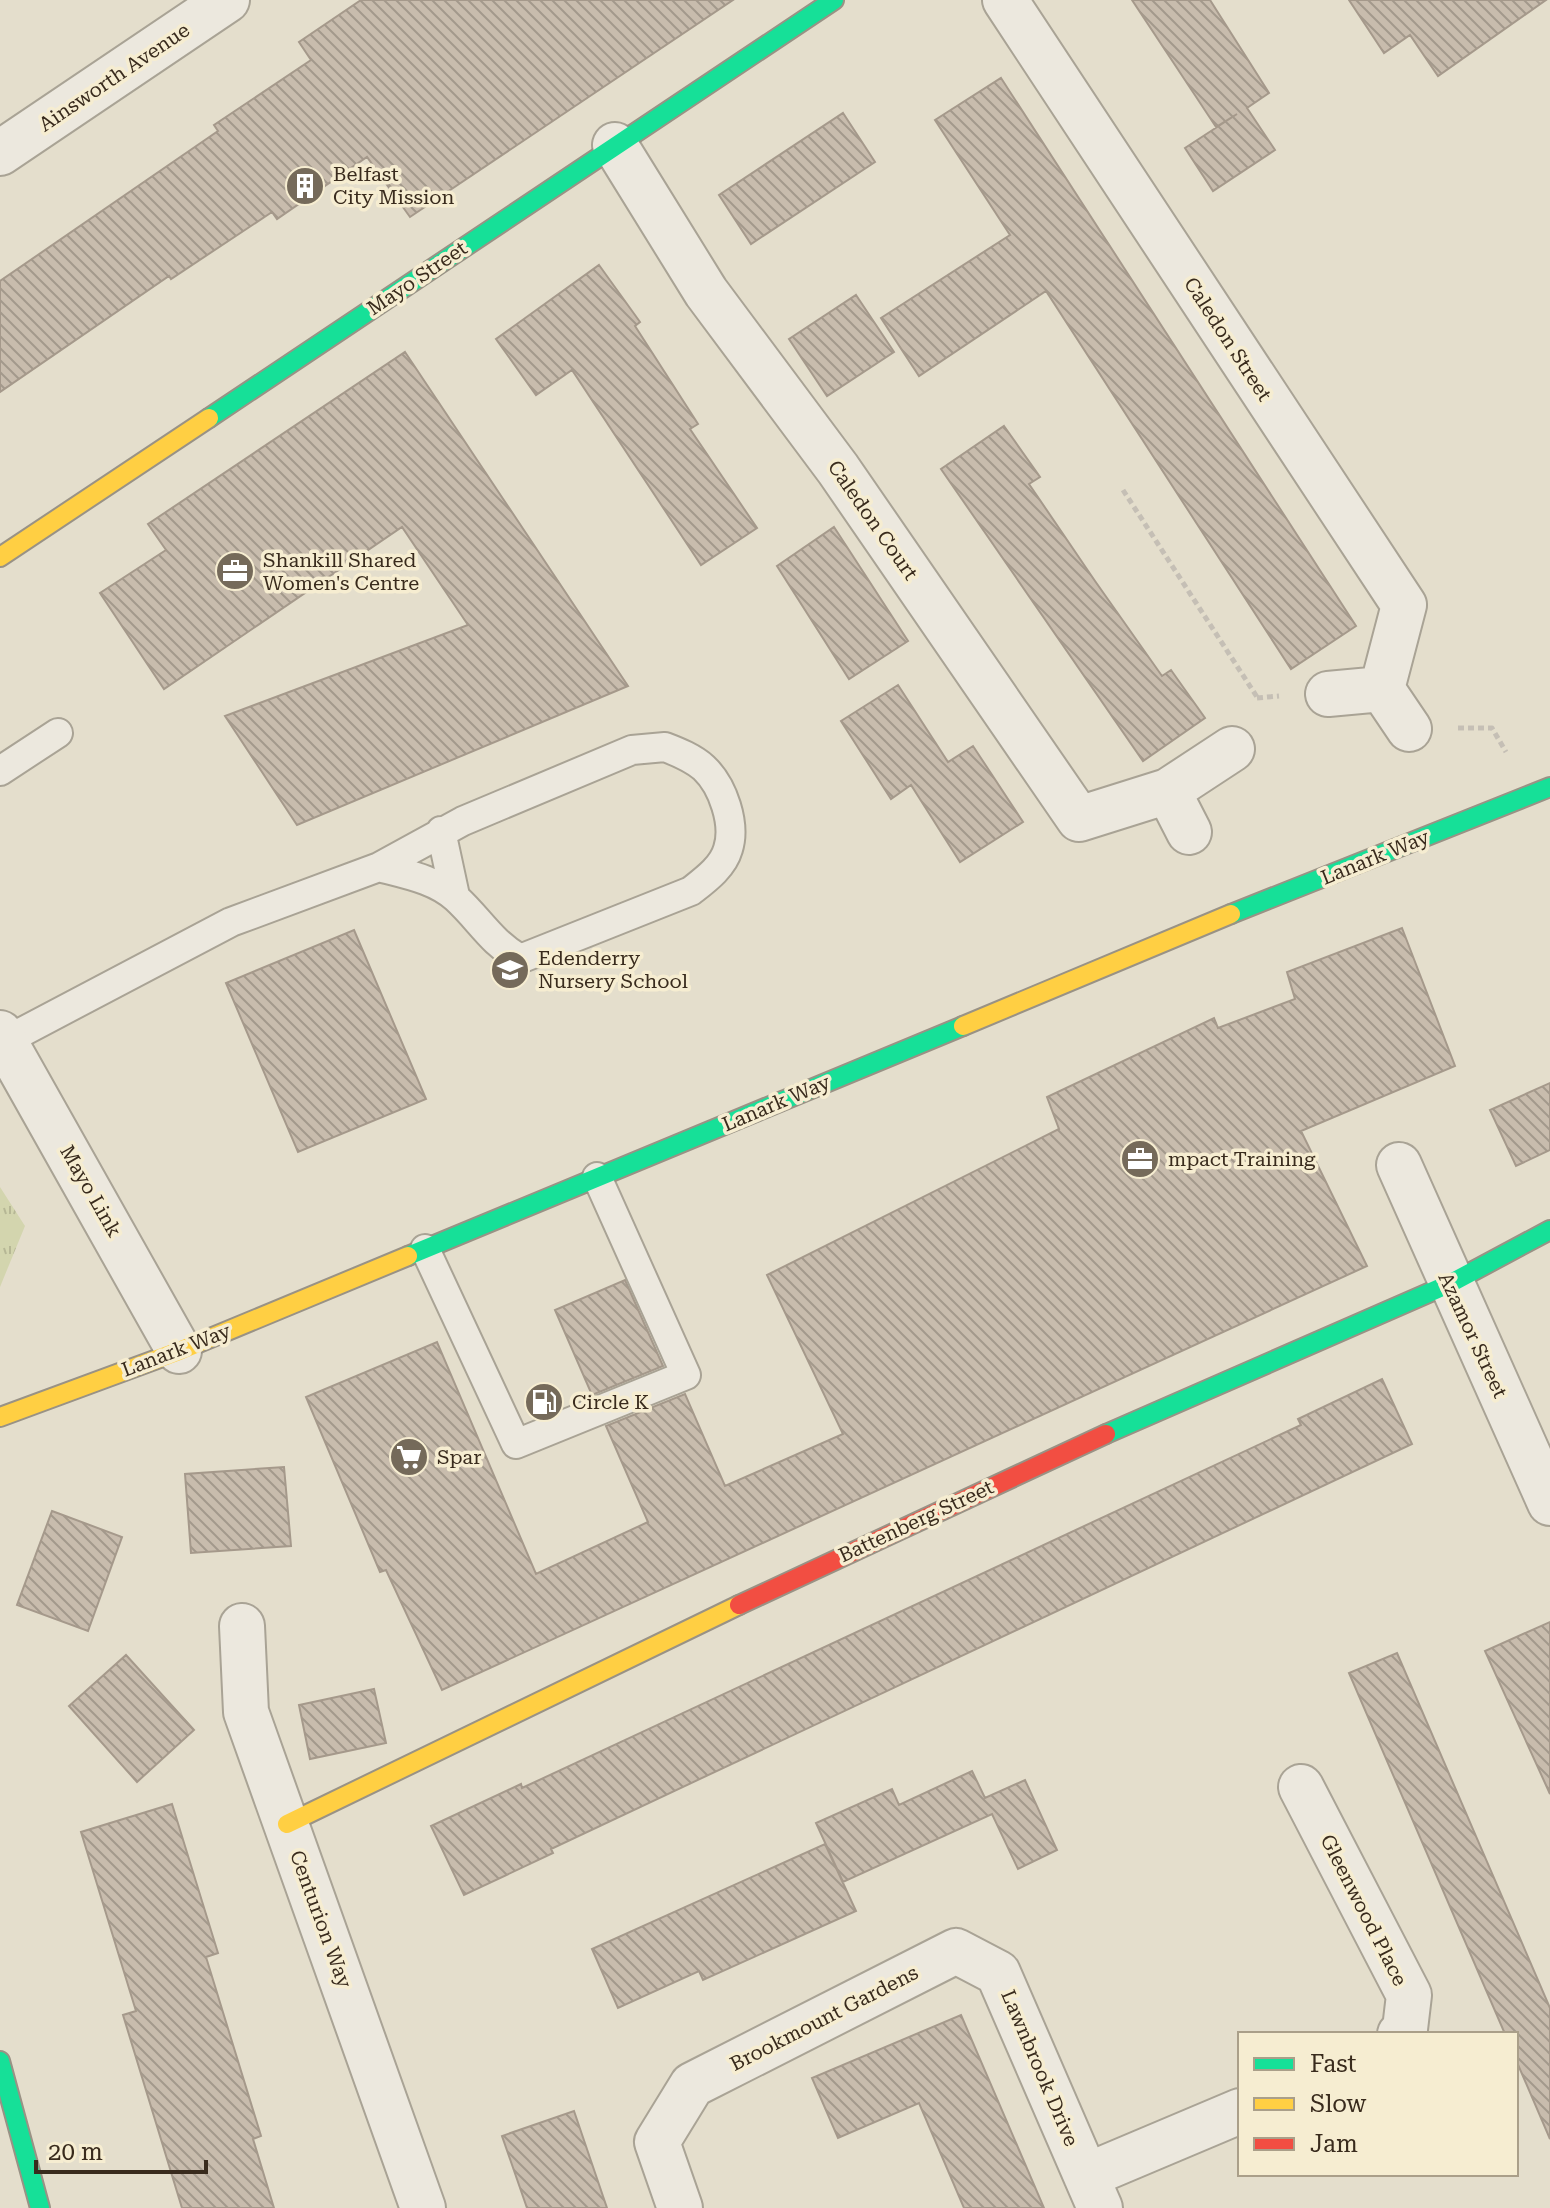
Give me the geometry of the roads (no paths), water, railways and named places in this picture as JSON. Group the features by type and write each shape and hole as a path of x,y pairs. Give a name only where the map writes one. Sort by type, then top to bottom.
{"street":[{"name":"Ainsworth Avenue","path":"0,153 227,0"},
{"name":"Mayo Street","path":"0,557 834,0"},
{"name":"Caledon Street","path":"1005,0 1404,605 1382,689"},
{"name":"Caledon Court","path":"615,145 706,292 838,469 1079,819 1168,791 1232,749"},
{"path":"1328,694 1382,689 1409,729"},
{"name":"Lanark Way","path":"0,1417 179,1351 1266,900 1550,787"},
{"path":"1168,791 1189,832"},
{"name":"Mayo Link","path":"2,1037 179,1351"},
{"name":"Azamor Street","path":"1399,1165 1449,1284 1550,1503"},
{"name":"Battenberg Street","path":"287,1824 896,1529 1449,1284 1550,1230"},
{"name":"Centurion Way","path":"242,1626 246,1712 423,2208"},
{"name":"Gleenwood Place","path":"1301,1787 1409,1995 1402,2032"},
{"name":"Brookmount Gardens","path":"680,2208 657,2142 692,2085 956,1951"},
{"name":"Lawnbrook Drive","path":"956,1951 998,1973 1093,2192"},
{"path":"0,2061 40,2208"},
{"path":"1093,2192 1238,2112"}],"lane":[{"path":"0,771 58,733"},
{"path":"2,1037 231,922 379,867 441,831 632,750 665,747 705,769 722,797 731,828 728,852 712,874 691,891 520,959 496,944 455,896 428,880 379,867"},
{"path":"441,831 455,896"},
{"path":"425,1249 516,1444 686,1375 597,1177"}],"place":[{"name":"Belfast City Mission","path":"305,186"},
{"name":"Shankill Shared Women's Centre","path":"235,571"},
{"name":"Edenderry Nursery School","path":"510,970"},
{"name":"mpact Training","path":"1140,1159"},
{"name":"Circle K","path":"544,1402"},
{"name":"Spar","path":"409,1457"}]}
